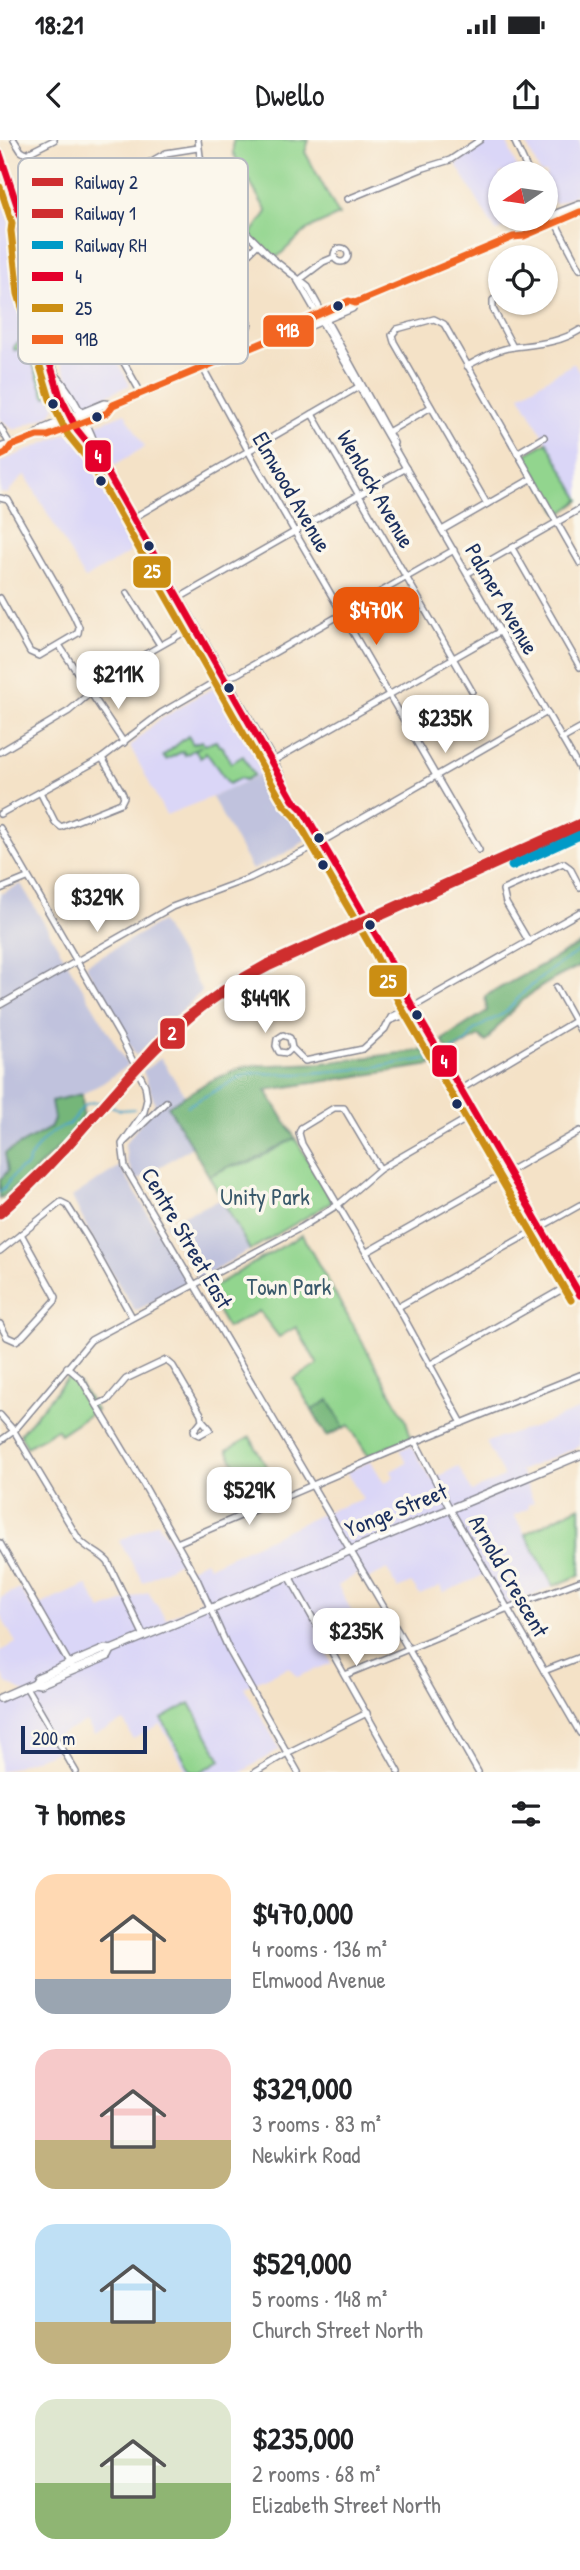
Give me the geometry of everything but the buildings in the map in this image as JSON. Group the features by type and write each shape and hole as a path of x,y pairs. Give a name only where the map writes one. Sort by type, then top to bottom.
{"main road":[{"path":"0,153 18,206"},
{"path":"558,214 580,205"},
{"path":"558,216 580,212"},
{"path":"248,348 288,331 294,332 321,317 352,308 355,303 513,237 519,231"},
{"path":"52,364 57,388 94,442 98,456 273,761 297,813 360,914"},
{"path":"0,448 37,436 48,436 77,419 107,413 113,405 212,364"},
{"path":"0,456 11,446"},
{"path":"366,925 508,1171 577,1281 580,1295"},
{"name":"Yonge Street","path":"0,1698 30,1685 37,1678 71,1667 105,1649 111,1650 580,1455"}],"street":[{"path":"14,140 26,154 54,140"},
{"name":"Palmer Avenue","path":"198,140 200,158"},
{"path":"348,199 450,160 480,140"},
{"path":"514,140 524,161"},
{"path":"157,158 166,153 198,148"},
{"path":"557,231 580,269"},
{"name":"Palmer Avenue","path":"248,235 308,287 321,317 394,447 580,770"},
{"path":"248,255 257,245"},
{"path":"298,281 323,262 335,257"},
{"path":"497,315 513,347"},
{"path":"487,504 394,342 393,332 397,329 434,319 440,321 580,563"},
{"path":"467,366 492,352 556,341 580,330"},
{"path":"125,364 141,393"},
{"name":"Elmwood Avenue","path":"203,368 247,451 479,850"},
{"path":"133,518 361,386"},
{"path":"387,433 431,407"},
{"name":"Wenlock Avenue","path":"312,414 472,691"},
{"path":"0,428 11,446"},
{"path":"517,453 544,437"},
{"path":"179,598 407,468"},
{"path":"442,530 531,479"},
{"path":"0,498 8,500 78,624 78,634 40,656 30,652 1,603"},
{"path":"468,573 580,509"},
{"path":"512,548 580,667"},
{"path":"0,814 102,758 161,713 217,680 226,679 454,550"},
{"path":"127,593 160,645"},
{"path":"0,751 69,711 116,671 195,626"},
{"path":"273,761 500,631"},
{"path":"59,645 124,743"},
{"path":"0,1005 172,907 250,878 318,843 547,712"},
{"path":"562,739 580,729"},
{"path":"40,792 55,822 61,827 121,803 124,797 122,792 102,758"},
{"path":"0,828 136,1065 147,1092 144,1112 122,1144"},
{"path":"529,942 506,902 503,890 563,863 570,868 580,887"},
{"path":"0,889 27,878"},
{"path":"292,1048 305,1061 363,1049 374,1042 389,1021 405,1015 413,1007 580,912"},
{"path":"555,987 578,1020 580,1030"},
{"path":"461,1089 578,1020"},
{"path":"122,1144 166,1102"},
{"path":"380,1169 344,1108 334,1108 301,1128 299,1133 302,1144 367,1252 462,1423"},
{"path":"0,1441 14,1431 91,1340 195,1286 339,1205 380,1169 475,1114"},
{"path":"367,1252 580,1131"},
{"name":"Centre Street East","path":"122,1144 125,1167 478,1772"},
{"path":"0,1251 61,1202 67,1205 131,1317"},
{"path":"398,1307 580,1205"},
{"path":"0,1324 7,1337 16,1341 56,1297 22,1234"},
{"path":"429,1365 577,1281"},
{"path":"97,1405 108,1400 126,1379 166,1360 173,1366 202,1420"},
{"path":"67,1367 81,1379 177,1543 202,1589 229,1650 298,1772"},
{"path":"177,1543 415,1441 580,1375"},
{"path":"0,1415 14,1431 78,1538 88,1549 103,1556 108,1562 144,1636"},
{"name":"Arnold Crescent","path":"415,1441 450,1509 580,1733"},
{"path":"0,1544 71,1667"},
{"path":"289,1576 368,1713 397,1771"},
{"path":"345,1675 580,1581"},
{"path":"544,1671 580,1657"},
{"path":"30,1685 76,1772"},
{"path":"255,1772 368,1713"}],"shaded area":[{"path":"491,140 506,140 514,161 488,161 488,218 456,164"},
{"path":"534,140 580,140 580,193 558,203 558,161 534,161 526,143"},
{"path":"0,185 14,241 18,271 18,364 40,364 55,407 50,415 14,430 0,419"},
{"path":"574,363 580,373 580,500 520,395"},
{"path":"62,364 119,364 130,385 80,407"},
{"path":"125,413 145,447 114,465 93,426"},
{"path":"75,430 142,545 85,579 25,474 7,494 0,493 0,462"},
{"path":"222,684 270,770 166,815 130,746 155,723"},
{"path":"270,770 307,838 297,847 252,870 212,797"},
{"path":"21,884 128,1065 82,1094 51,1101 54,1119 50,1128 36,1138 10,1149 8,1171 0,1180 0,894"},
{"path":"161,922 202,991 136,1056 87,964"},
{"path":"161,1058 185,1096 168,1107 192,1147 136,1181 127,1161 125,1144 155,1104 143,1071"},
{"path":"120,1166 187,1281 186,1285 135,1311 98,1250 72,1197"},
{"path":"222,1199 250,1250 198,1279 165,1223"},
{"path":"580,1409 580,1446 520,1471 534,1502 528,1504 529,1508 514,1515 554,1586 512,1605 500,1603 484,1575 443,1593 440,1586 420,1595 411,1583 398,1589 387,1569 364,1581 358,1573 338,1586 361,1629 323,1645 332,1663 297,1677 289,1667 244,1687 280,1749 242,1772 187,1772 161,1725 133,1739 124,1721 94,1735 86,1722 51,1739 57,1751 0,1772 0,1704 26,1693 7,1683 0,1671 0,1651 16,1643 0,1615 0,1598 20,1588 32,1608 87,1585 101,1610 148,1592 166,1619 202,1600 187,1570 205,1560 209,1566 328,1511 363,1499 346,1472 371,1461 384,1483 394,1477 391,1471 407,1462 400,1450 411,1445 432,1480 458,1466 472,1491 504,1477 486,1442"},
{"path":"158,1522 181,1561 143,1582 119,1541"}],"green space":[{"path":"233,140 309,140 305,152 339,215 308,229 274,260 249,237 267,212 248,179 248,158 236,158"},
{"path":"33,364 44,364 55,398 53,399 51,394 46,397"},
{"path":"547,442 580,500 560,515 525,455"},
{"path":"188,736 193,744 202,741 204,745 216,741 222,746 231,763 243,756 254,775 229,784 205,751 206,754 200,758 195,750 201,746 185,755 183,751 166,760 163,756"},
{"path":"580,944 580,966 527,996 486,1042 479,1036 449,1053 442,1040 487,1011 485,996"},
{"path":"424,1050 432,1065 266,1090 295,1138 251,1162 230,1166 209,1176 168,1106 210,1081 246,1066 322,1063"},
{"path":"82,1094 83,1116 67,1139 32,1174 0,1199 0,1180 8,1171 5,1153 50,1128 54,1119 51,1101"},
{"name":"Unity Park","path":"295,1138 332,1202 250,1250 209,1176 230,1166 250,1163"},
{"name":"Town Park","path":"302,1235 405,1418 411,1437 368,1456 349,1425 327,1436 294,1379 318,1365 296,1327 279,1337 259,1311 227,1328 206,1291"},
{"path":"69,1376 80,1385 96,1410 60,1434 57,1429 27,1447 20,1434"},
{"path":"329,1400 344,1428 327,1436 312,1410"},
{"path":"250,1437 281,1493 256,1503 227,1450"},
{"path":"580,1506 580,1575 554,1586 525,1534"},
{"path":"190,1703 221,1760 200,1772 191,1772 162,1719"}],"waterway":[{"path":"448,1052 467,1041 474,1030 506,1012 526,990 580,950"},
{"path":"187,1106 248,1073 298,1074 360,1069 434,1058"},
{"path":"0,1192 17,1172 26,1167 45,1138 69,1124 84,1106 99,1102"},
{"path":"111,1106 121,1110 134,1109"}],"rail line":[{"name":"1","path":"0,1211 65,1149 157,1044 180,1022 230,985 267,964 580,823"},
{"name":"2","path":"0,1214 50,1165 169,1036 221,994 268,967 580,826"},
{"name":"RH","path":"512,866 580,835"}],"transit line":[{"name":"4","path":"0,154 18,208"},
{"name":"25","path":"0,187 12,223 18,294"},
{"name":"91B","path":"248,349 349,301 355,303 580,212"},
{"name":"25","path":"39,364 50,399 68,435 90,462 284,805 295,816 375,954 401,1007 571,1300"},
{"name":"4","path":"50,364 60,396 77,430 98,456 293,800 303,810 384,949 410,1002 580,1295"},
{"name":"91B","path":"0,456 11,446 37,436 48,436 107,413 113,405 212,364"}]}
